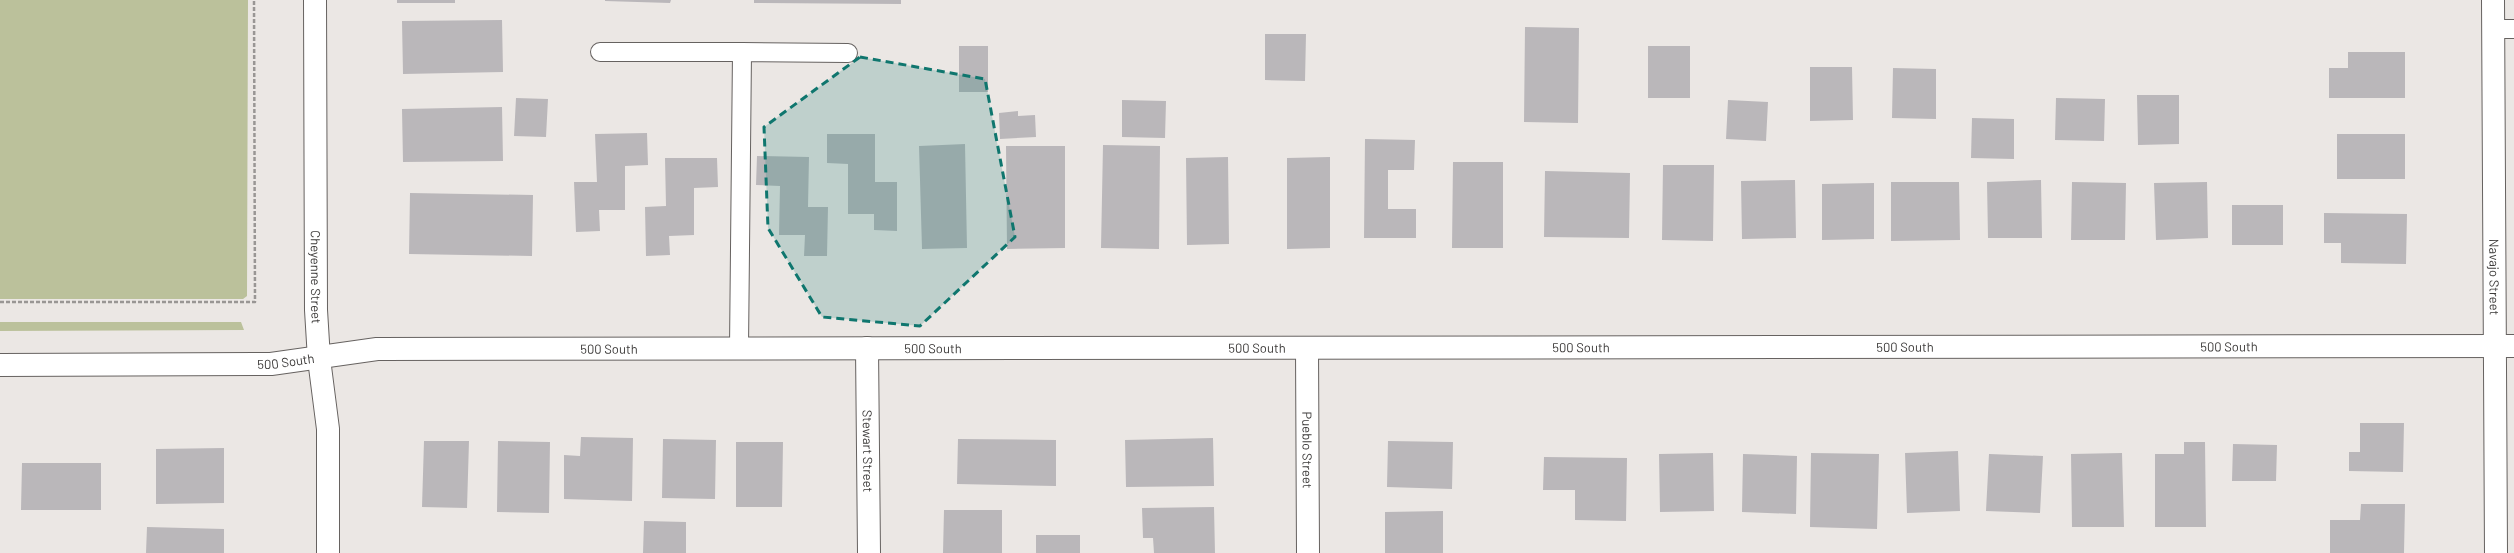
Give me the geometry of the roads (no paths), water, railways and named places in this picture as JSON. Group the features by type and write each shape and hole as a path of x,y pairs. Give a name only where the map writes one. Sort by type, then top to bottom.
{"street":[{"name":"Cheyenne Street","path":"315,0 316,310 319,359 328,429 328,553"},
{"name":"Navajo Street","path":"2493,0 2503,29 2504,346 2496,553"},
{"name":"500 South","path":"0,365 271,364 319,359 377,349 2504,346"},
{"name":"Stewart Street","path":"867,348 868,553"},
{"name":"Pueblo Street","path":"1307,348 1308,553"}],"lane":[{"path":"600,52 848,53"},
{"path":"739,348 742,52"}]}
